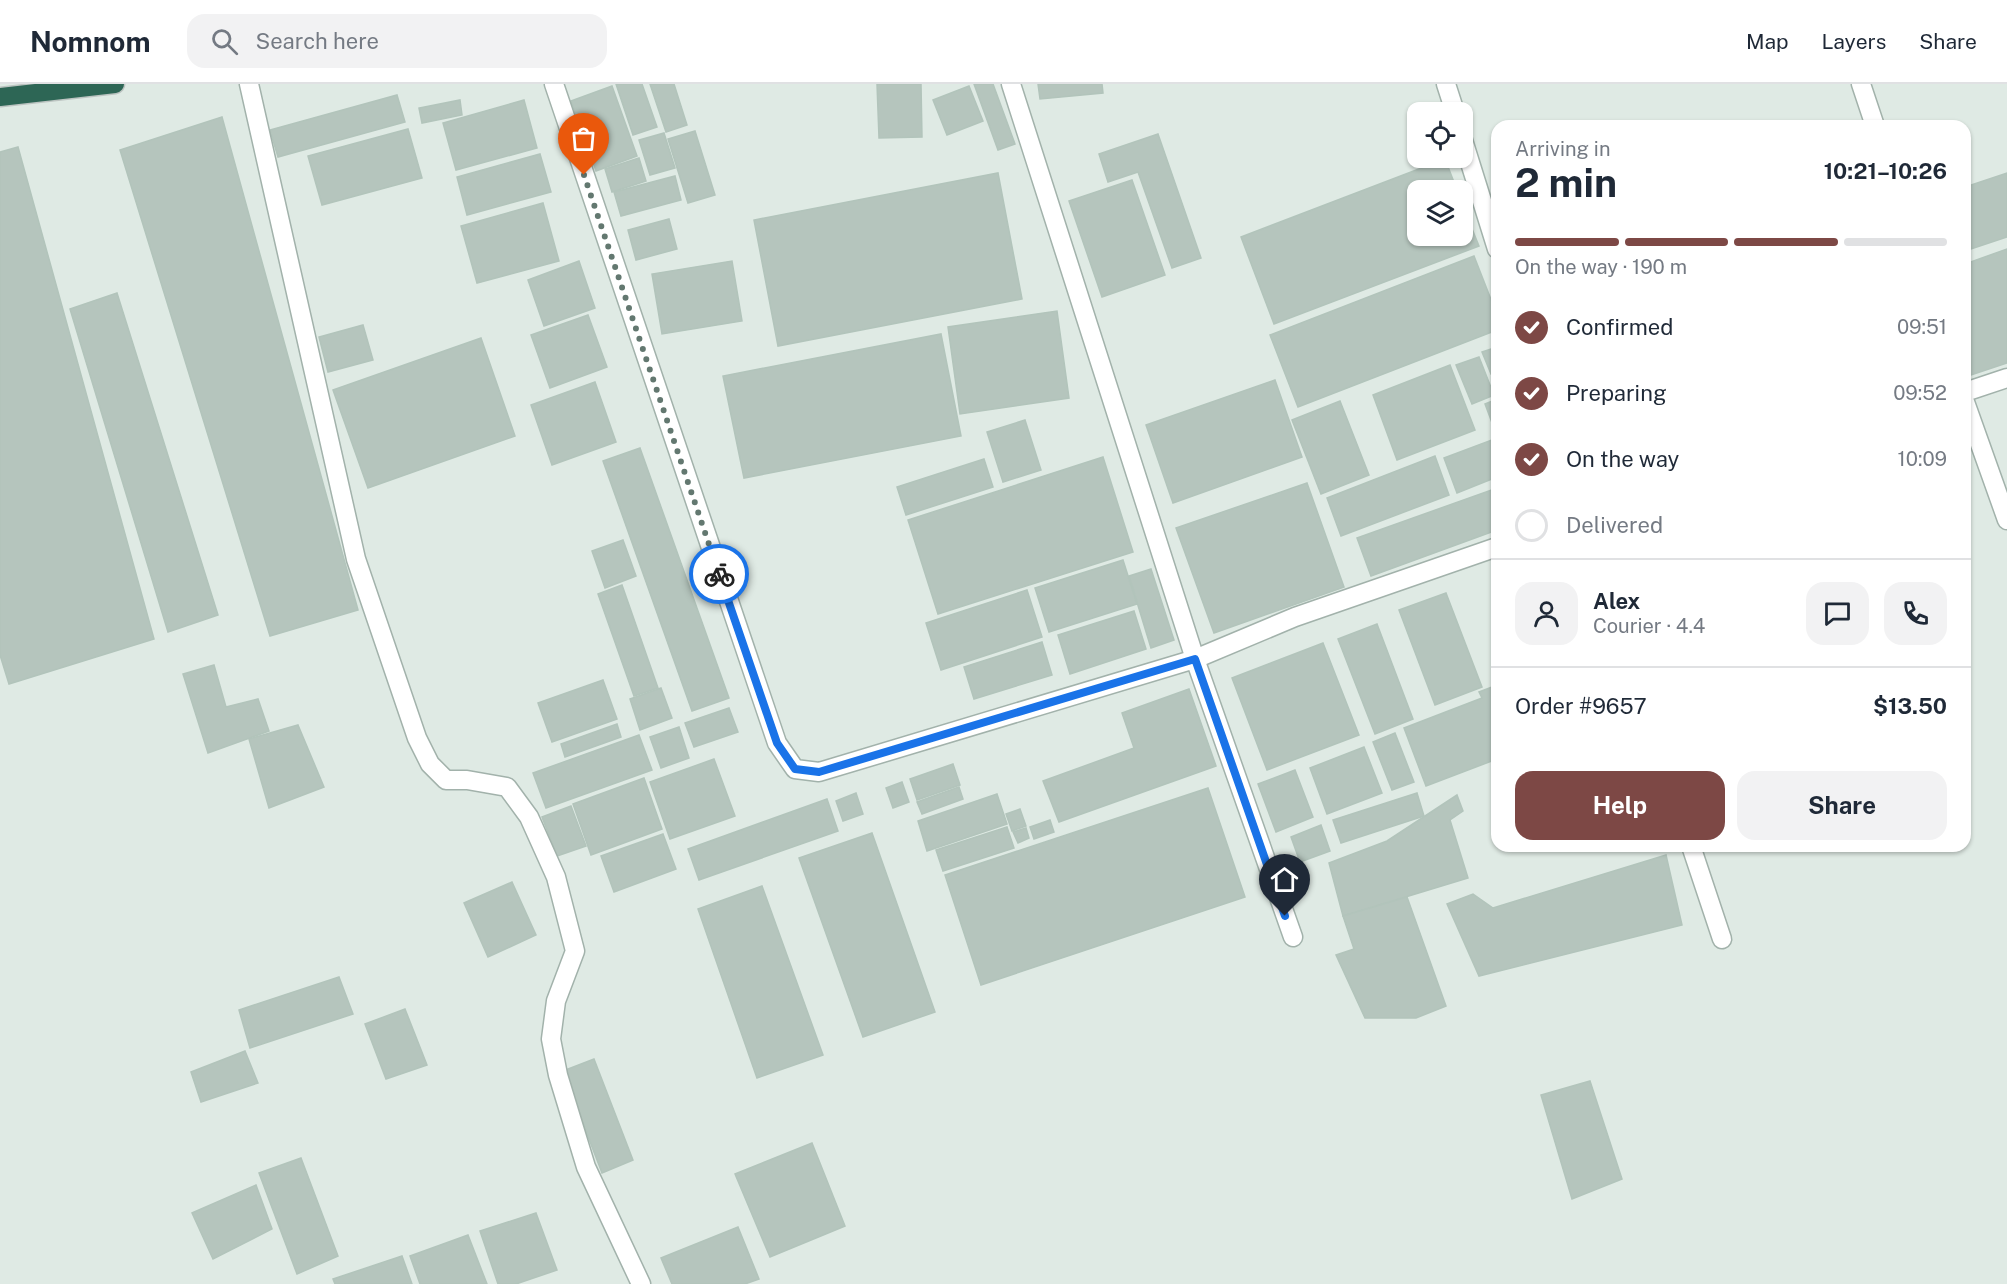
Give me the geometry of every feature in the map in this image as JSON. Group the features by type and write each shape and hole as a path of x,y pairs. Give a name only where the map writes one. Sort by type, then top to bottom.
{"highway":[{"path":"0,97 115,84"}],"street":[{"path":"249,84 356,559 417,738 430,764 446,780 467,780 507,787 529,818 556,877 575,951 556,1001 551,1040 558,1075 586,1167 640,1284"},
{"path":"554,84 777,743 795,769 819,772 1195,659 1295,616 1491,549"},
{"path":"1011,84 1195,659 1293,937"},
{"path":"1446,84 1452,102"},
{"path":"1861,84 1873,120"},
{"path":"1472,168 1491,230"},
{"path":"1971,390 2007,378"},
{"path":"1971,419 2007,520"},
{"path":"1692,852 1722,939"}],"building":[{"path":"616,84 642,84 657,127 633,135"},
{"path":"650,84 674,84 687,125 666,132"},
{"path":"877,84 921,84 922,137 879,138"},
{"path":"974,84 993,84 1015,144 998,150"},
{"path":"1038,84 1102,84 1103,93 1040,99"},
{"path":"612,86 637,156 596,171 571,101"},
{"path":"969,86 983,121 947,135 933,100"},
{"path":"397,95 405,122 278,157 270,130"},
{"path":"460,100 462,115 422,123 419,108"},
{"path":"524,100 537,148 456,170 443,123"},
{"path":"222,117 358,610 270,636 120,150"},
{"path":"408,129 422,178 322,205 308,156"},
{"path":"695,131 715,195 688,203 668,139"},
{"path":"664,133 675,168 650,175 639,140"},
{"path":"1158,134 1201,258 1172,268 1138,172 1108,182 1099,154"},
{"path":"18,147 154,639 9,684 0,655 0,152"},
{"path":"540,154 551,192 467,215 457,177"},
{"path":"639,158 646,181 612,192 605,169"},
{"path":"1421,168 1448,168 1453,180 1407,180 1407,246 1473,246 1473,231 1479,246 1274,324 1241,237"},
{"path":"998,173 1022,299 778,346 754,220"},
{"path":"2007,173 2007,237 1971,249 1971,185"},
{"path":"675,176 681,200 621,216 614,192"},
{"path":"1132,180 1165,275 1102,297 1069,201"},
{"path":"543,203 559,261 477,283 461,226"},
{"path":"669,219 677,249 636,260 628,230"},
{"path":"2007,249 2007,363 1971,375 1971,262"},
{"path":"1474,256 1491,300 1491,332 1298,407 1270,335"},
{"path":"579,261 595,308 544,326 528,280"},
{"path":"732,261 742,321 662,334 652,274"},
{"path":"117,293 218,615 168,632 70,309"},
{"path":"1057,311 1069,398 960,414 948,327"},
{"path":"588,315 607,367 550,388 531,335"},
{"path":"363,325 373,360 328,372 319,337"},
{"path":"941,334 961,436 744,478 723,376"},
{"path":"481,338 515,436 368,488 333,390"},
{"path":"1491,349 1491,374 1482,352"},
{"path":"1479,357 1491,387 1491,396 1472,404 1456,365"},
{"path":"1450,365 1475,430 1397,460 1373,395"},
{"path":"1275,380 1302,457 1173,503 1146,425"},
{"path":"595,382 616,442 552,465 531,405"},
{"path":"1340,401 1369,475 1321,494 1292,420"},
{"path":"1491,402 1491,420 1485,404"},
{"path":"1025,420 1041,470 1003,482 987,432"},
{"path":"1491,440 1491,479 1457,493 1444,458"},
{"path":"640,448 729,698 692,711 603,461"},
{"path":"1435,456 1449,495 1341,536 1327,498"},
{"path":"1103,457 1133,552 938,614 908,520"},
{"path":"984,459 993,487 906,515 897,487"},
{"path":"1307,483 1344,587 1214,633 1176,528"},
{"path":"1491,490 1491,532 1371,576 1357,538"},
{"path":"623,540 636,576 605,588 592,551"},
{"path":"1123,560 1137,604 1049,632 1035,588"},
{"path":"1151,569 1174,640 1151,648 1129,576"},
{"path":"622,585 658,688 634,696 598,594"},
{"path":"1027,590 1042,637 941,670 926,623"},
{"path":"1446,593 1482,687 1435,705 1399,610"},
{"path":"1134,611 1146,649 1070,674 1058,635"},
{"path":"1377,624 1413,719 1375,734 1338,639"},
{"path":"1042,642 1052,675 974,699 964,667"},
{"path":"1323,643 1359,735 1267,770 1232,678"},
{"path":"214,665 226,707 258,699 269,731 208,753 183,674"},
{"path":"603,680 617,719 552,742 538,703"},
{"path":"1491,687 1491,761 1426,786 1404,728 1482,698 1479,692"},
{"path":"661,688 672,718 640,730 630,699"},
{"path":"1189,689 1216,766 1059,822 1043,781 1134,748 1122,713"},
{"path":"729,708 738,732 694,747 685,723"},
{"path":"617,724 621,737 565,757 561,744"},
{"path":"298,725 324,787 269,808 249,739"},
{"path":"679,727 689,758 661,768 650,737"},
{"path":"1395,733 1414,782 1392,790 1373,742"},
{"path":"639,735 652,770 546,808 533,773"},
{"path":"1364,747 1382,793 1327,814 1310,768"},
{"path":"714,759 735,816 670,839 650,782"},
{"path":"953,764 960,785 917,800 910,779"},
{"path":"1295,770 1313,817 1276,832 1258,784"},
{"path":"644,778 662,829 591,855 573,804"},
{"path":"902,782 909,802 893,808 886,788"},
{"path":"959,787 963,799 922,814 917,802"},
{"path":"1208,788 1245,897 981,985 945,875"},
{"path":"856,793 863,814 843,821 836,801"},
{"path":"1417,793 1424,816 1341,843 1333,820"},
{"path":"997,794 1007,824 927,851 918,821"},
{"path":"1457,795 1463,811 1450,820 1468,878 1343,916 1329,863 1387,841"},
{"path":"827,799 838,831 699,880 688,849"},
{"path":"571,806 586,846 557,856 542,817"},
{"path":"1020,809 1026,826 1012,831 1006,814"},
{"path":"1050,820 1054,832 1034,839 1030,827"},
{"path":"1321,825 1330,851 1300,862 1291,837"},
{"path":"1007,827 1014,848 943,871 936,850"},
{"path":"1026,828 1029,838 1018,843 1013,832"},
{"path":"872,833 935,1012 863,1037 799,858"},
{"path":"663,834 676,869 614,892 601,856"},
{"path":"1666,855 1682,925 1479,976 1447,904 1473,894 1493,908"},
{"path":"512,882 536,935 488,957 464,903"},
{"path":"762,886 823,1055 757,1078 698,909"},
{"path":"1407,897 1446,1006 1416,1018 1365,1018 1336,955 1354,949 1343,916"},
{"path":"339,977 353,1014 250,1048 239,1010"},
{"path":"405,1009 427,1065 386,1079 365,1024"},
{"path":"245,1051 258,1083 201,1102 191,1072"},
{"path":"594,1059 633,1160 602,1173 563,1071"},
{"path":"1590,1081 1622,1179 1572,1199 1541,1095"},
{"path":"812,1143 845,1226 770,1257 735,1174"},
{"path":"301,1158 338,1256 297,1274 259,1173"},
{"path":"256,1185 272,1229 213,1259 192,1213"},
{"path":"536,1213 557,1270 516,1284 498,1284 480,1231"},
{"path":"738,1227 759,1279 745,1284 672,1284 661,1258"},
{"path":"468,1235 487,1284 420,1284 410,1256"},
{"path":"402,1256 412,1284 335,1284 333,1279"}],"way so far":[{"path":"584,175 719,574"}],"route":[{"path":"719,574 777,743 795,769 819,772 1195,659 1285,916"}]}
